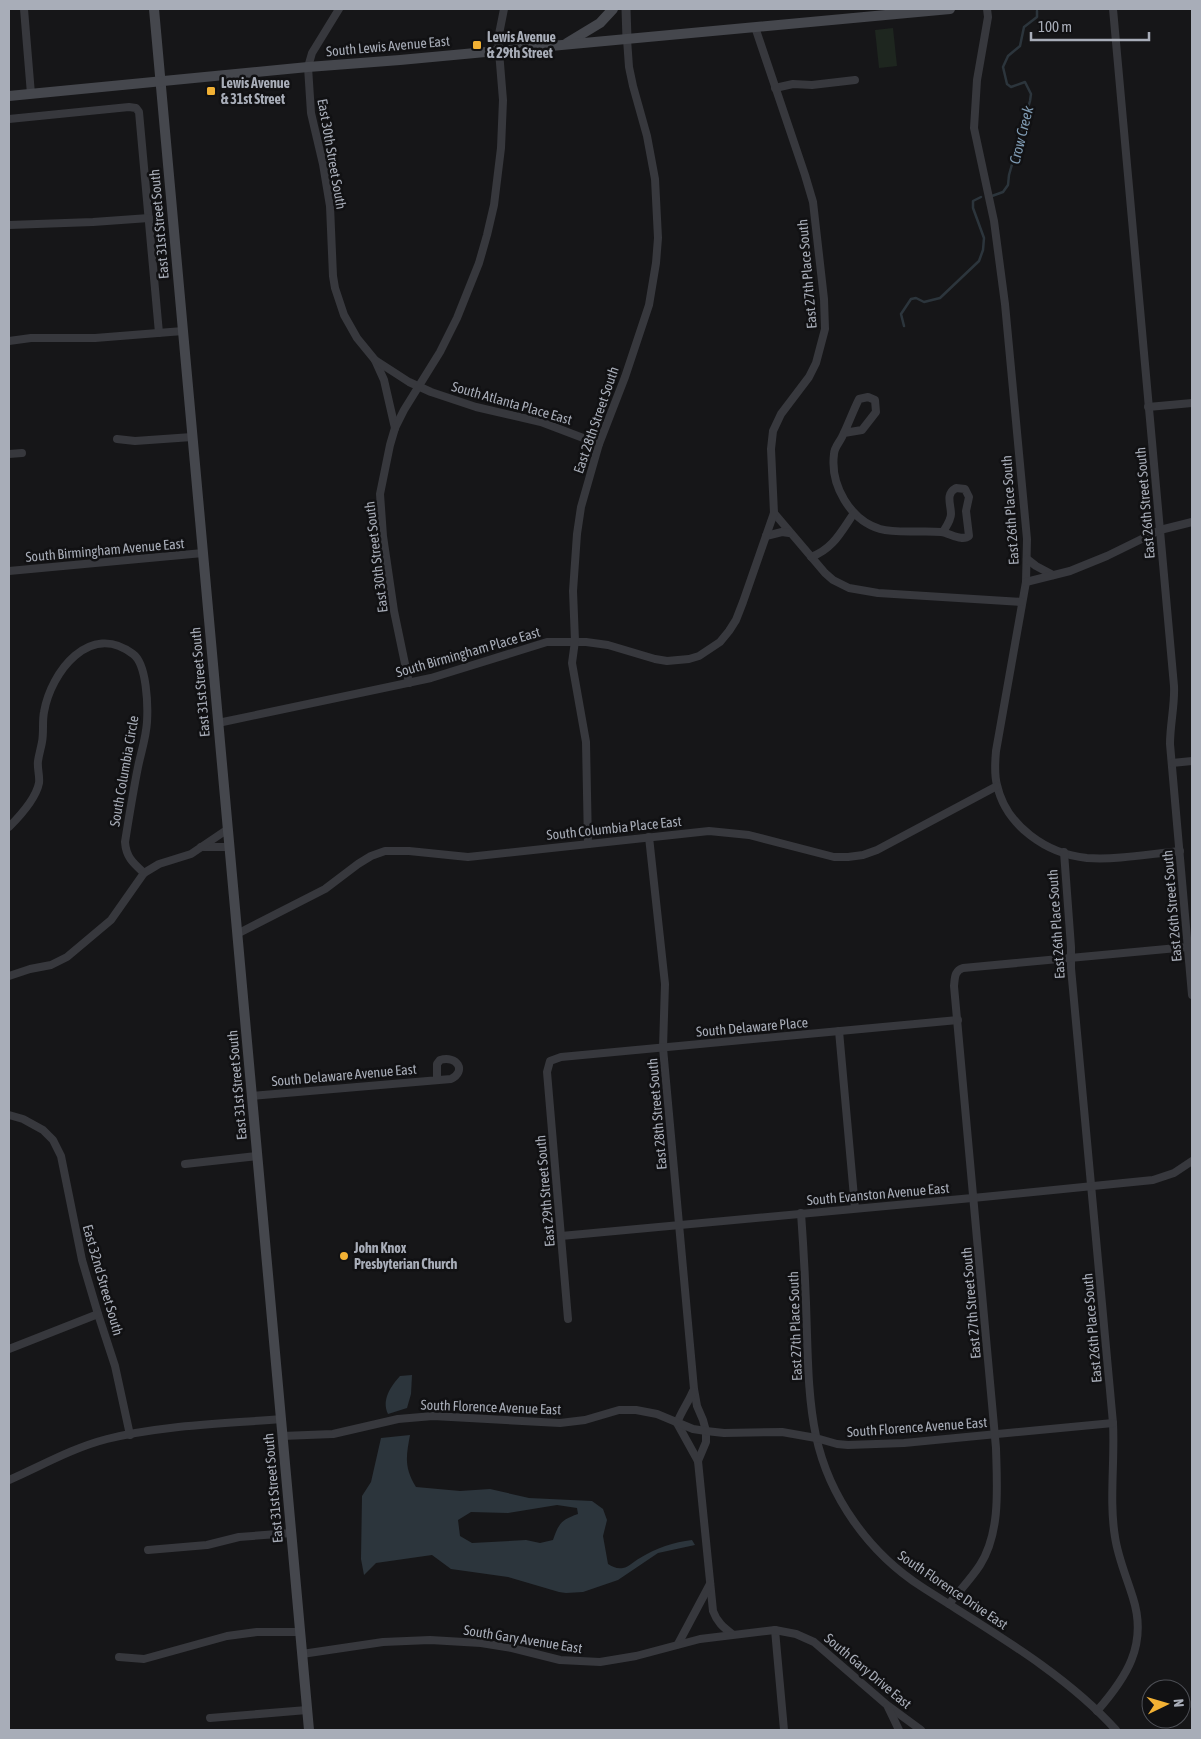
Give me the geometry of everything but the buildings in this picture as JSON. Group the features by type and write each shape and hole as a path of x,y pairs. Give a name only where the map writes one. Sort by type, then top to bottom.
{"main road":[{"name":"East 31st Street South","path":"154,9 309,1730"},
{"path":"564,45 600,23 613,9"},
{"name":"South Lewis Avenue East","path":"9,96 755,27 849,15 950,9"}],"street":[{"path":"24,9 31,94"},
{"name":"East 30th Street South","path":"339,9 312,53 308,67 311,113 323,164 330,206 335,288 349,325 375,360 384,380 395,428"},
{"path":"418,387 440,352 457,318 479,263 487,235 497,188 502,148 503,100 498,39 504,9"},
{"path":"626,9 627,39"},
{"name":"East 26th Place South","path":"988,9 974,104 974,128 980,160 992,203 1003,286 1026,524 1027,559 1026,582 996,751 995,770 997,786 1007,810 1019,825 1038,841 1064,852 1071,958 1115,1448 1114,1536 1121,1565 1134,1601 1138,1634 1130,1666 1122,1680 1097,1711"},
{"name":"East 26th Street South","path":"1113,9 1174,698 1171,723 1172,763 1192,995"},
{"name":"East 27th Place South","path":"755,27 813,202 824,299 825,329 816,363 809,376 781,414 773,431 771,449 774,513"},
{"name":"East 28th Street South","path":"588,844 588,762 585,726 572,663 575,642 573,591 577,534 582,506 599,444 643,326 649,305 657,255 658,222 655,179 647,136 629,67 627,39"},
{"path":"775,88 793,84 855,80"},
{"name":"East 31st Street South","path":"9,119 129,107 136,108 140,116 159,333"},
{"path":"9,225 149,218"},
{"path":"9,341 31,338 95,338 183,331"},
{"name":"East 30th Street South","path":"375,360 418,387 395,428 380,494 383,536 391,592 409,683"},
{"name":"South Atlanta Place East","path":"418,387 476,407 541,422 599,444"},
{"path":"844,433 862,430 876,412 876,403 873,398 863,397 860,399 834,452 835,473 840,492 854,513 870,525 882,530 942,532 962,539 969,536 966,511 969,497 965,489 956,488 950,493 951,515 942,532"},
{"path":"1148,407 1192,403"},
{"path":"117,439 135,441 192,437"},
{"path":"9,454 22,453"},
{"path":"774,513 833,580 849,588 878,593 1022,602"},
{"name":"South Birmingham Place East","path":"218,723 409,683 455,671 546,642 608,645 667,661 689,659 710,650 720,642 736,620 774,513"},
{"path":"811,557 822,553 832,546 854,513"},
{"path":"1026,582 1070,571 1107,556 1160,530 1192,522"},
{"path":"766,536 782,532 790,533"},
{"name":"South Birmingham Avenue East","path":"9,571 203,553"},
{"path":"1027,559 1053,575"},
{"name":"South Columbia Circle","path":"9,826 23,812 39,783 38,761 42,743 44,713 57,678 63,668 90,645 98,643 114,644 138,658 144,677 147,722 124,842 125,852 129,859 144,873"},
{"path":"1172,763 1192,761"},
{"name":"South Columbia Place East","path":"237,934 326,889 358,864 371,856 385,851 410,851 468,857 709,831 749,835 834,857 848,858 863,855 902,838 997,786"},
{"path":"9,976 51,965 67,957 111,920 144,873 159,864 191,854 228,829"},
{"name":"East 28th Street South","path":"649,837 665,984 663,1048 694,1389 697,1406 706,1431"},
{"path":"201,848 230,847"},
{"path":"1064,852 1086,858 1110,858 1180,851"},
{"path":"1182,881 1192,880"},
{"path":"1071,958 1188,947"},
{"name":"East 27th Street South","path":"949,1604 980,1565 988,1550 996,1513 997,1483 995,1434 954,986 955,974 958,969 963,968 1071,958"},
{"name":"South Delaware Place","path":"550,1061 561,1057 958,1020"},
{"path":"839,1031 855,1208"},
{"name":"East 29th Street South","path":"550,1061 547,1072 568,1319"},
{"name":"South Delaware Avenue East","path":"252,1096 438,1080"},
{"name":"East 32nd Street South","path":"9,1116 23,1119 38,1127 47,1134 61,1156 82,1260 116,1366 130,1435"},
{"path":"185,1164 257,1156"},
{"name":"South Evanston Avenue East","path":"561,1236 974,1198 1163,1178 1192,1161"},
{"name":"East 27th Place South","path":"801,1213 805,1254 808,1370 816,1438"},
{"path":"9,1349 98,1314"},
{"path":"694,1389 689,1402 682,1409 677,1423 698,1461 713,1611 722,1627 732,1634"},
{"name":"South Florence Avenue East","path":"282,1436 334,1434 398,1419 433,1416 560,1423 585,1420 609,1412 628,1409 657,1414 677,1423 706,1431 724,1433 782,1432 837,1444 860,1445 904,1443 1113,1423"},
{"path":"9,1480 73,1450 108,1439 167,1429 281,1419"},
{"path":"698,1461 706,1442 706,1431"},
{"name":"South Florence Drive East","path":"816,1438 825,1468 834,1488 855,1523 882,1556 904,1575 1036,1662 1097,1711 1116,1730"},
{"path":"148,1550 207,1545 239,1537 291,1532"},
{"path":"678,1644 710,1583"},
{"path":"775,1630 784,1730"},
{"name":"South Gary Drive East","path":"678,1644 732,1634 775,1630 796,1634 814,1642 887,1705 920,1730"},
{"path":"119,1657 144,1659 227,1636 257,1632 300,1632"},
{"name":"South Gary Avenue East","path":"302,1654 364,1644 430,1640 481,1643 512,1648 560,1660 600,1662 636,1656 678,1644"},
{"path":"887,1705 899,1730"},
{"path":"210,1718 307,1710"}],"shaded area":[{"path":"893,28 897,66 879,68 875,30"},
{"path":"412,1375 411,1394 407,1408 388,1414 386,1398 393,1384 400,1376"},
{"path":"410,1435 407,1462 409,1474 416,1487 460,1491 490,1489 529,1498 592,1501 603,1509 607,1520 603,1536 608,1564 615,1568 625,1567 652,1551 672,1544 692,1540 695,1545 658,1553 618,1580 583,1592 559,1592 508,1577 451,1569 432,1555 376,1563 364,1575 361,1559 362,1496 371,1482 381,1438","holes":["557,1505 577,1508 578,1514 561,1523 553,1540 540,1543 526,1540 472,1543 460,1536 458,1520 471,1512 508,1513"]}],"waterway":[{"name":"Crow Creek","path":"992,196 1003,192 1008,185 1031,94 1025,82 1011,87 1007,84 1003,67 1008,56 1020,46 1024,27 1037,17 1037,11"},
{"name":"Crow Creek","path":"904,326 901,314 911,299 916,298 924,302 940,298 979,261 983,250 984,238 973,208 973,201 981,197"}],"place":[{"name":"Lewis Avenue & 29th Street","path":"477,45"},
{"name":"Lewis Avenue & 31st Street","path":"211,91"},
{"name":"John Knox Presbyterian Church","path":"344,1256"}]}
